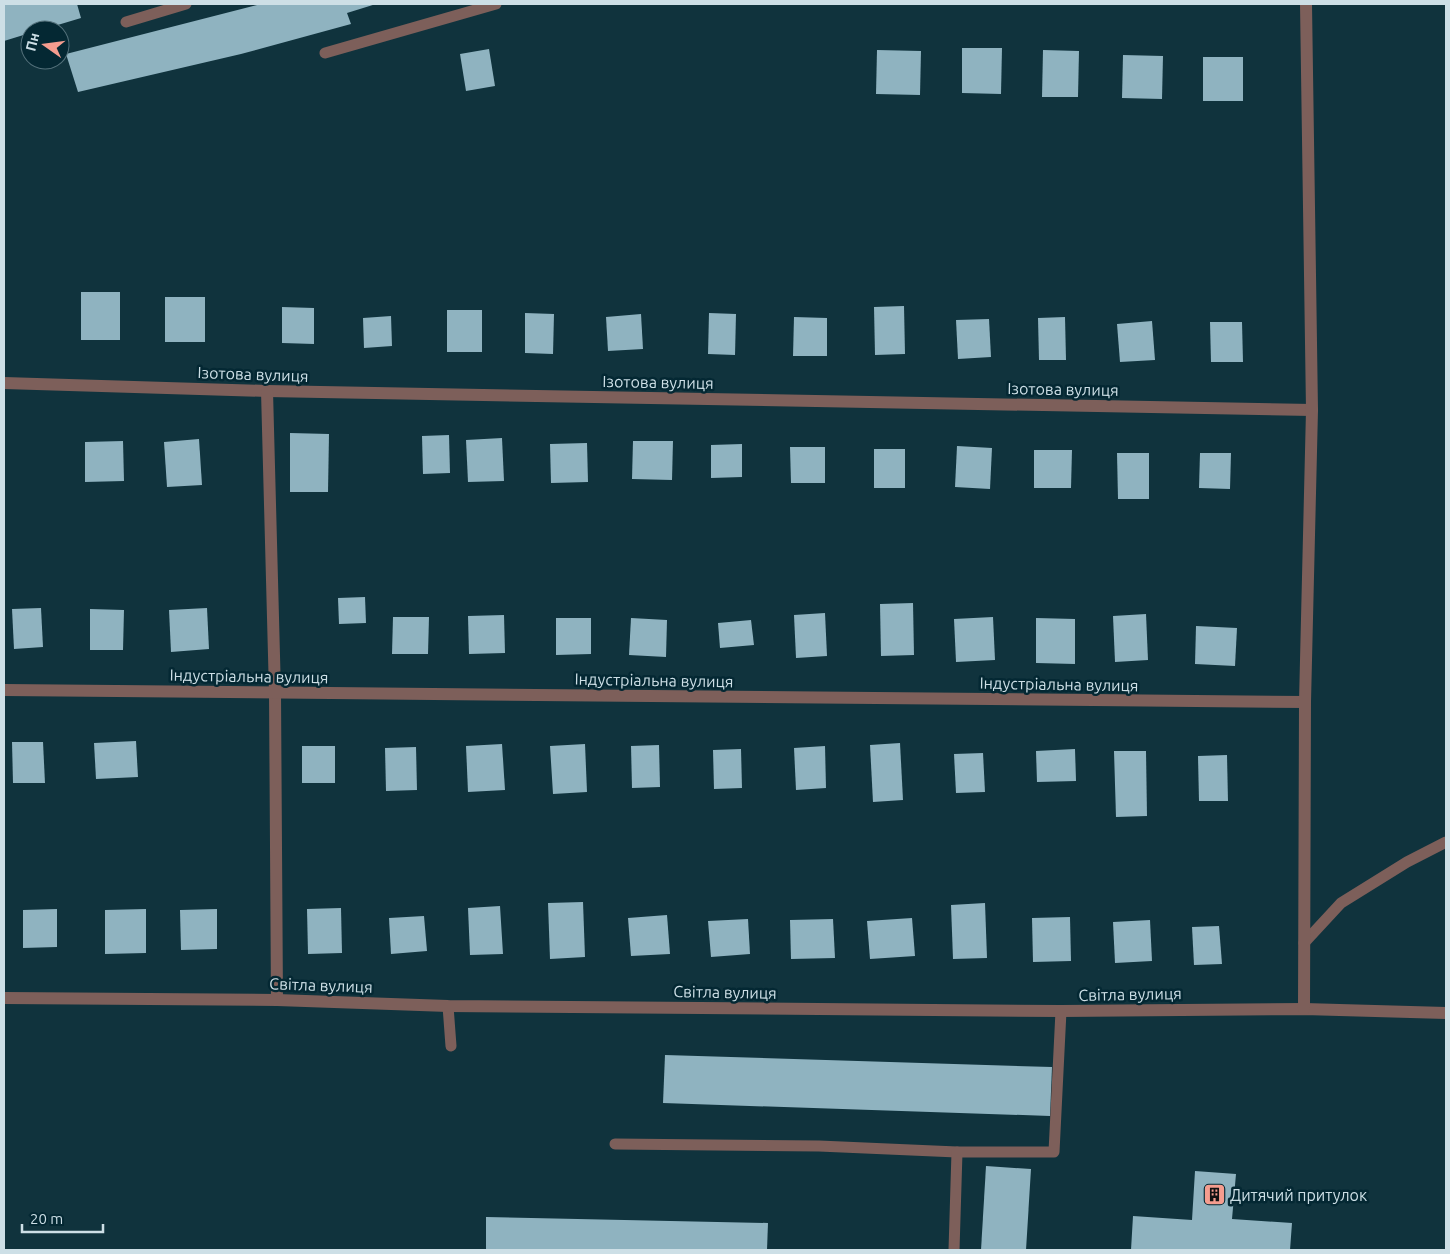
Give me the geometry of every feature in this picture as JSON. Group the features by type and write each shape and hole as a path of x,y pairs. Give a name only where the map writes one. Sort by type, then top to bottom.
{"street":[{"path":"1304,1009 1305,702 1312,410 1306,4"},
{"name":"Ізотова вулиця","path":"4,383 266,391 1312,410"},
{"path":"266,391 275,693 277,1000"},
{"name":"Індустріальна вулиця","path":"4,690 1305,702"},
{"name":"Світла вулиця","path":"4,998 277,1000 448,1006 1061,1011 1304,1009 1446,1013"}],"lane":[{"path":"126,22 186,4"},
{"path":"325,53 496,4"},
{"path":"1304,943 1341,903 1407,862 1446,842"},
{"path":"448,1006 451,1046"},
{"path":"615,1144 819,1146 957,1152 1054,1152 1061,1011"},
{"path":"954,1250 957,1152"}],"building":[{"path":"4,4 77,4 81,18 70,21 20,20 20,36 4,41"},
{"path":"261,4 376,4 347,13 351,24 241,54 78,92 70,67 70,53"},
{"path":"962,48 1002,48 1001,94 962,93"},
{"path":"489,49 495,86 466,91 460,54"},
{"path":"877,50 921,51 920,95 876,94"},
{"path":"1043,50 1079,51 1078,97 1042,97"},
{"path":"1123,55 1163,56 1162,99 1122,98"},
{"path":"1203,57 1243,57 1243,101 1203,101"},
{"path":"81,292 120,292 120,340 81,340"},
{"path":"165,297 205,297 205,342 165,342"},
{"path":"904,306 905,354 875,355 874,307"},
{"path":"282,307 314,308 314,344 282,343"},
{"path":"447,310 482,310 482,352 447,352"},
{"path":"525,313 554,314 553,354 525,353"},
{"path":"709,313 736,314 735,355 708,354"},
{"path":"641,314 643,349 608,351 606,317"},
{"path":"391,316 392,346 364,348 363,318"},
{"path":"794,317 827,318 827,356 793,356"},
{"path":"1065,317 1066,360 1039,360 1038,318"},
{"path":"989,319 991,357 958,359 956,320"},
{"path":"1152,321 1155,360 1120,362 1117,324"},
{"path":"1210,322 1242,322 1243,362 1211,362"},
{"path":"290,433 329,434 328,492 290,492"},
{"path":"449,435 450,473 423,474 422,436"},
{"path":"502,438 504,481 468,482 466,440"},
{"path":"199,439 202,485 167,487 164,442"},
{"path":"123,441 124,481 85,482 85,442"},
{"path":"633,441 673,441 672,480 632,479"},
{"path":"587,443 588,482 551,483 550,444"},
{"path":"742,444 742,477 711,478 711,445"},
{"path":"957,446 992,448 990,489 955,487"},
{"path":"790,447 825,447 825,483 791,483"},
{"path":"874,449 905,449 905,488 874,488"},
{"path":"1034,450 1072,450 1071,488 1034,488"},
{"path":"1117,453 1149,453 1149,499 1118,499"},
{"path":"1200,453 1231,453 1230,489 1199,488"},
{"path":"365,597 366,623 339,624 338,598"},
{"path":"913,603 914,655 881,656 880,604"},
{"path":"41,608 43,647 14,649 12,609"},
{"path":"207,608 209,649 171,652 169,610"},
{"path":"90,609 124,610 123,650 90,650"},
{"path":"825,613 827,656 796,658 794,615"},
{"path":"1146,614 1148,660 1115,662 1113,616"},
{"path":"504,615 505,653 469,654 468,616"},
{"path":"393,617 429,617 428,654 392,654"},
{"path":"993,617 995,660 956,662 954,619"},
{"path":"556,618 591,618 591,654 556,655"},
{"path":"631,618 667,620 666,657 629,655"},
{"path":"1036,618 1075,619 1075,664 1036,663"},
{"path":"751,620 754,645 720,648 718,623"},
{"path":"1196,626 1237,628 1235,666 1195,664"},
{"path":"136,741 138,777 96,779 94,743"},
{"path":"12,742 43,742 45,783 13,783"},
{"path":"900,743 903,800 873,802 870,745"},
{"path":"502,744 505,790 468,792 466,746"},
{"path":"585,744 587,792 553,794 550,746"},
{"path":"659,745 660,787 632,788 631,746"},
{"path":"302,746 335,746 335,783 302,783"},
{"path":"825,746 826,788 796,790 794,748"},
{"path":"416,747 417,790 386,791 385,748"},
{"path":"741,749 742,788 714,789 713,750"},
{"path":"1075,749 1076,781 1037,782 1036,751"},
{"path":"1114,751 1146,751 1147,816 1116,817"},
{"path":"983,753 985,792 956,793 954,754"},
{"path":"1227,755 1228,801 1199,801 1198,756"},
{"path":"583,902 585,957 550,959 548,903"},
{"path":"985,903 987,958 953,959 951,905"},
{"path":"500,906 503,954 470,955 468,908"},
{"path":"341,908 342,953 308,954 307,909"},
{"path":"57,909 57,947 23,948 23,910"},
{"path":"146,909 146,953 105,954 105,910"},
{"path":"217,909 217,949 181,950 180,910"},
{"path":"667,915 670,954 631,956 628,918"},
{"path":"424,916 427,951 391,954 389,918"},
{"path":"1070,917 1071,961 1033,962 1032,918"},
{"path":"912,918 915,956 870,959 867,921"},
{"path":"748,919 750,954 711,957 708,921"},
{"path":"833,919 835,958 791,959 790,920"},
{"path":"1150,920 1152,961 1115,963 1113,922"},
{"path":"1219,926 1222,964 1194,965 1192,927"},
{"path":"665,1055 1052,1067 1050,1116 663,1103"},
{"path":"986,1166 1031,1169 1026,1250 981,1250"},
{"name":"Дитячий притулок","path":"1195,1171 1236,1174 1232,1219 1292,1223 1290,1250 1131,1250 1133,1216 1192,1220"},
{"path":"486,1217 768,1223 767,1250 486,1250"}],"place":[{"name":"Дитячий притулок","path":"1214,1195"}]}
